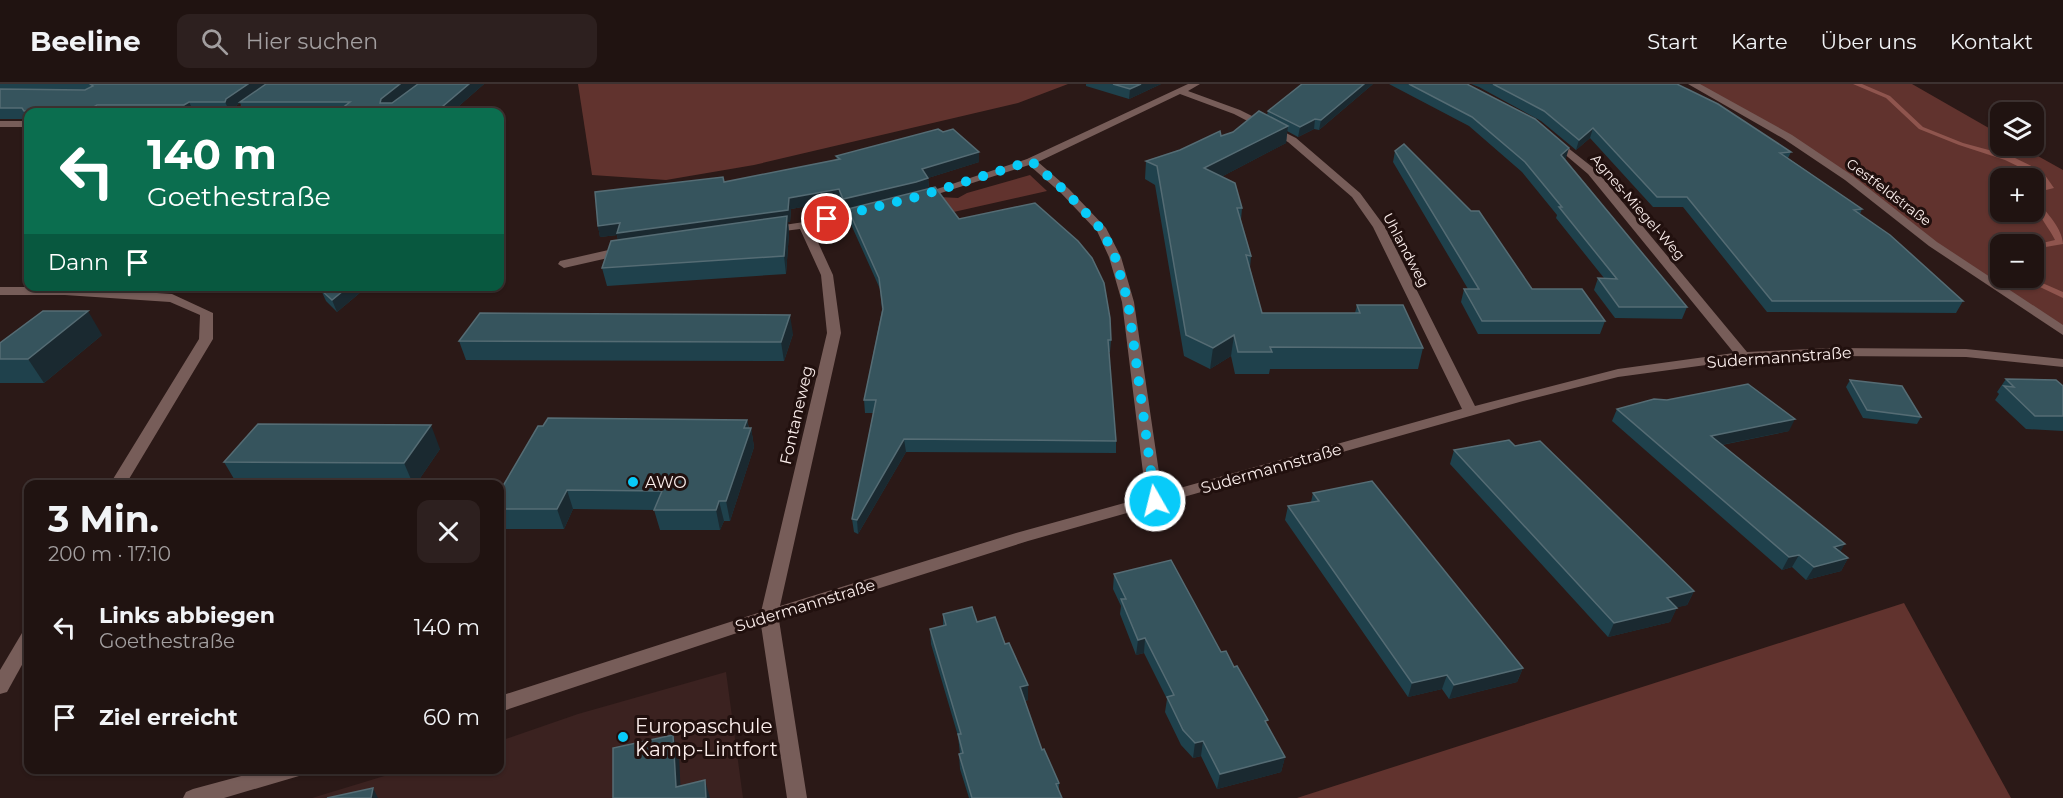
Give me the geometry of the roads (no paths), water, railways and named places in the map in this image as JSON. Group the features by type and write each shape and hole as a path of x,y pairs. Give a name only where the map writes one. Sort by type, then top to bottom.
{"street":[{"path":"242,108 277,84"},
{"path":"908,199 1031,161 1195,84"},
{"name":"Gestfeldstraße","path":"1693,84 1788,137 1849,178 1934,244 2063,331"},
{"name":"Uhlandweg","path":"1179,91 1237,112 1292,140 1356,195 1379,227 1470,411"},
{"path":"0,124 24,124"},
{"name":"Agnes-Miegel-Weg","path":"1544,131 1592,172 1743,356"},
{"path":"1031,161 1065,191 1102,230 1115,257 1128,302 1155,501"},
{"path":"758,231 804,225 885,205"},
{"name":"Fontaneweg","path":"769,616 834,333 827,275 804,225"},
{"path":"564,264 641,248"},
{"path":"0,291 65,291 172,298 207,313 206,339 120,480"},
{"name":"Sudermannstraße","path":"504,703 769,616 1022,537 1470,411 1618,373 1743,356 1834,352 1966,353 2063,363"},
{"path":"769,616 797,798"},
{"path":"0,687 24,645"},
{"path":"194,798 278,774"}],"waterway":[{"path":"1856,84 1888,97 1921,128 1961,144 2008,158 2029,168"},
{"path":"2044,180 2050,188 2044,189"},
{"path":"2044,215 2060,242 2044,245"},
{"path":"2044,286 2063,295"}],"place":[{"name":"AWO","path":"633,482"},
{"name":"Europaschule Kamp-Lintfort","path":"623,737"}]}
